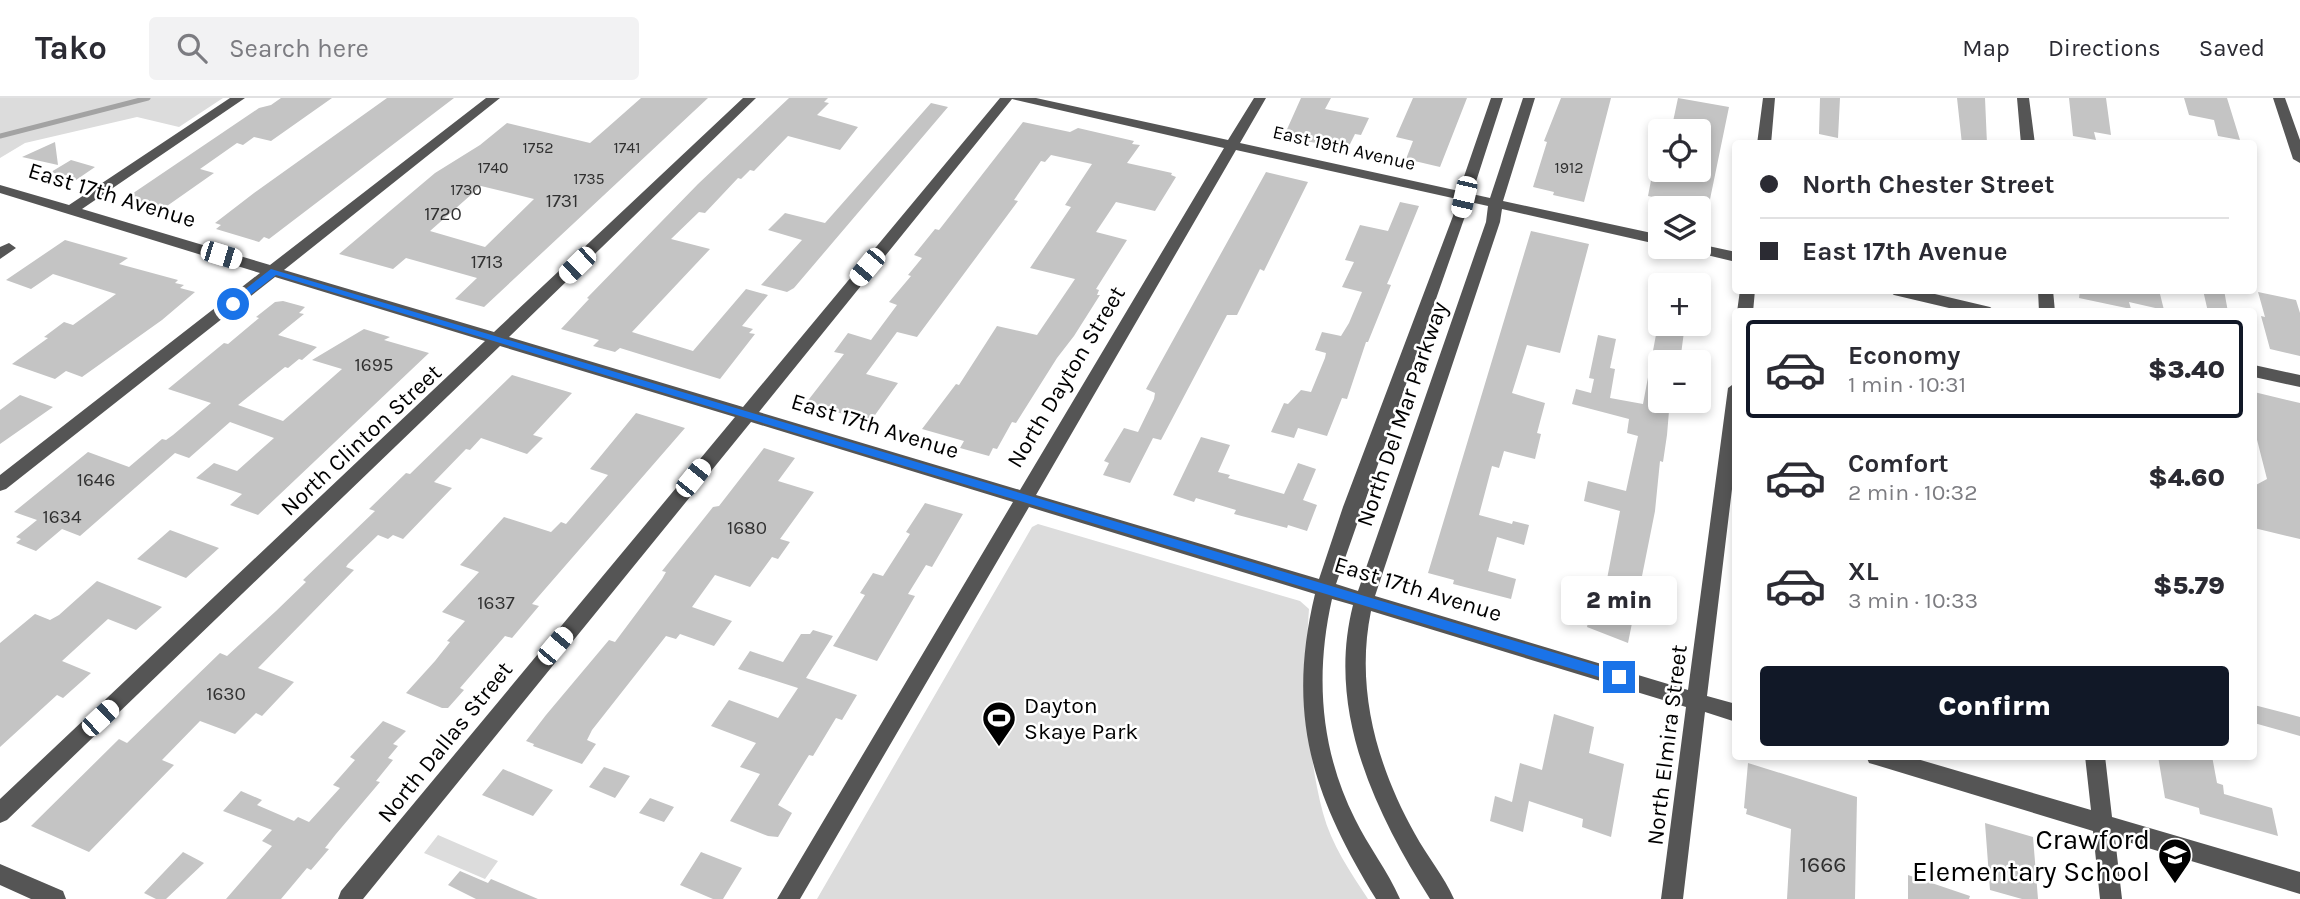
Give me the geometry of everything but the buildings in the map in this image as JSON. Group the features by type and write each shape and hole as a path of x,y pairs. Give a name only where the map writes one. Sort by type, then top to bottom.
{"street":[{"path":"71,210 239,98"},
{"path":"0,484 494,98"},
{"name":"North Clinton Street","path":"0,813 500,340 750,98"},
{"name":"North Dallas Street","path":"349,899 1007,98"},
{"name":"East 19th Avenue","path":"1018,98 1648,237"},
{"name":"North Dayton Street","path":"788,899 1260,98"},
{"name":"North Del Mar Parkway","path":"1389,899 1365,862 1318,745 1313,706 1319,609 1460,216 1497,98"},
{"name":"North Del Mar Parkway","path":"1443,899 1409,847 1385,803 1371,768 1362,729 1355,663 1356,636 1365,601 1493,222 1498,188 1529,98"},
{"path":"1764,140 1769,98"},
{"path":"2023,98 2028,140"},
{"path":"2278,98 2300,159"},
{"name":"East 17th Avenue","path":"0,189 1732,712"},
{"path":"1711,251 1732,256"},
{"path":"1911,294 1973,308"},
{"path":"2257,371 2300,381"},
{"name":"North Elmira Street","path":"1672,899 1732,421"},
{"path":"1889,760 2300,883"},
{"path":"2095,760 2111,899"},
{"path":"0,874 55,899"}],"shaded area":[{"path":"0,98 223,98 179,127 137,117 25,143 0,158"},
{"path":"1038,524 1300,601 1309,609 1308,712 1317,789 1331,836 1368,899 817,899 1032,527"},
{"path":"438,835 498,861 485,879 424,853"}],"waterway":[{"path":"0,136 148,98"}],"place":[{"name":"Dayton Skaye Park","path":"999,748"},
{"name":"Crawford Elementary School","path":"2175,885"}],"route":[{"path":"233,304 275,271 1619,677"}]}
